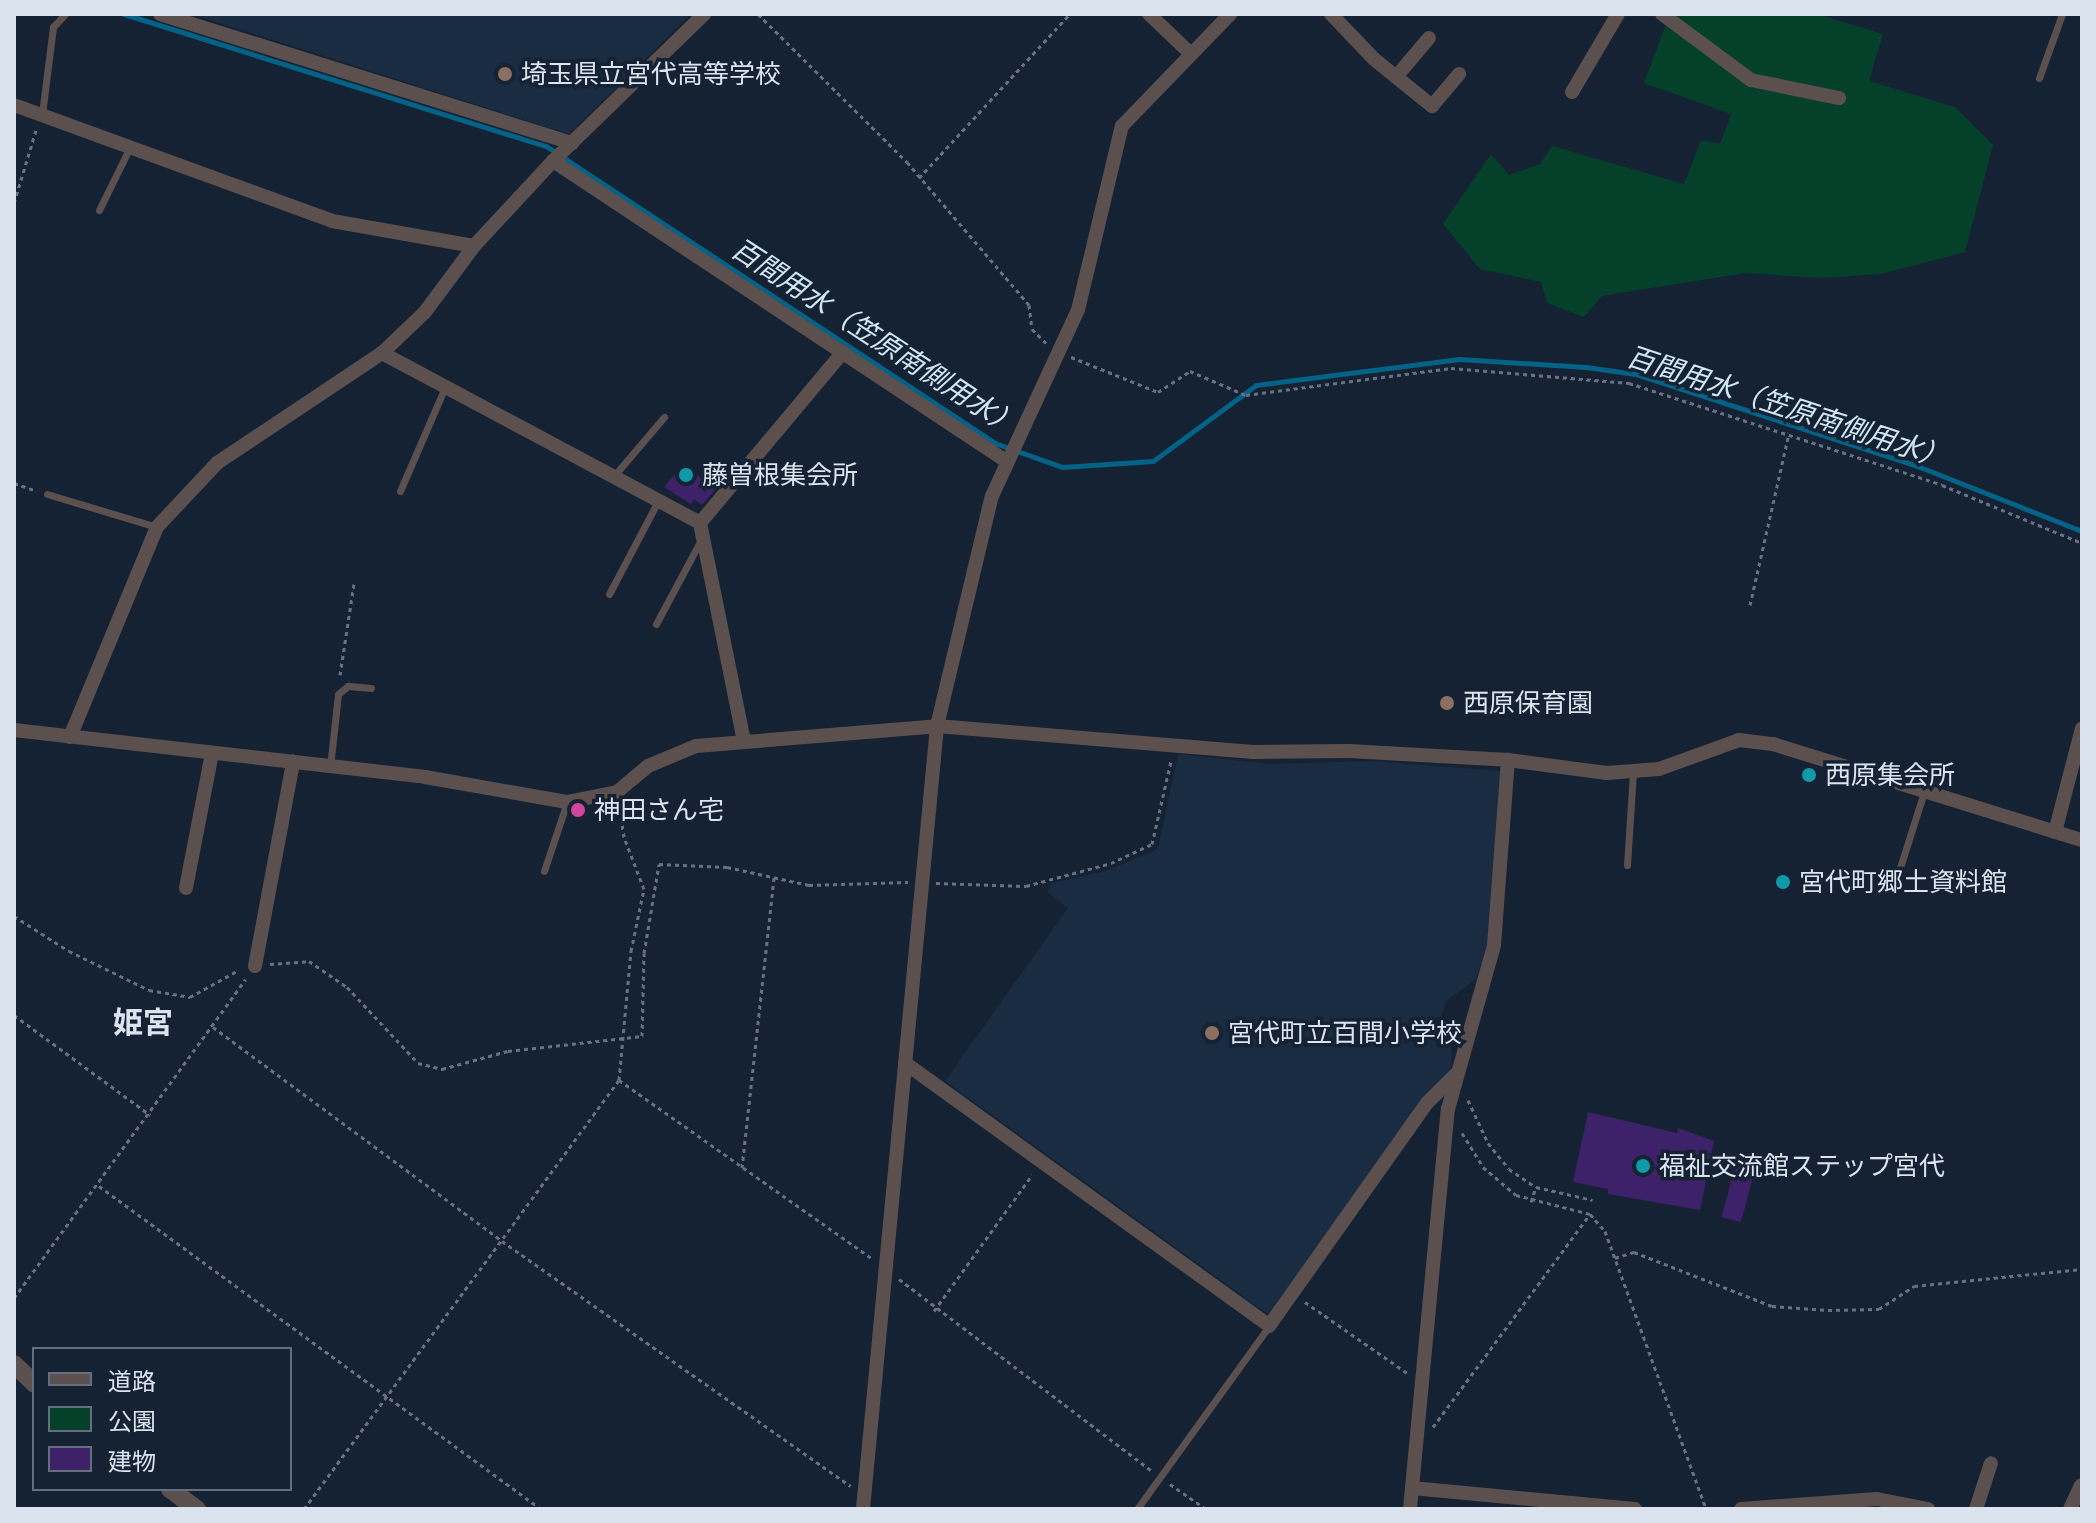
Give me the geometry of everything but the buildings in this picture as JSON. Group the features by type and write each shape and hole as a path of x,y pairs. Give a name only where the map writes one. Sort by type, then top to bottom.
{"street":[{"path":"160,14 572,143"},
{"path":"70,737 157,527 217,463 382,353 425,312 474,246 553,161 704,14"},
{"path":"1149,14 1191,54"},
{"path":"864,1502 937,726 992,496 1078,310 1122,126 1230,14"},
{"path":"1331,14 1396,77 1432,106 1459,74"},
{"path":"1572,92 1618,14"},
{"path":"1662,14 1751,80 1839,98"},
{"path":"1396,77 1429,38"},
{"path":"14,105 332,221 474,246"},
{"path":"553,161 1006,461"},
{"path":"703,528 843,352"},
{"path":"382,353 703,528 744,741"},
{"path":"14,730 293,762 567,802 617,792 673,752 744,741 937,726 1174,746 1508,760 1633,771 1659,769 1739,740 1773,744 2082,840"},
{"path":"2055,832 2082,728"},
{"path":"186,888 212,753"},
{"path":"1410,1509 1448,1109 1455,1075 1494,945 1508,760"},
{"path":"255,966 293,762"},
{"path":"905,1063 1044,1159 1269,1326 1427,1103 1455,1075"},
{"path":"14,1364 32,1381"},
{"path":"1976,1509 1991,1463"},
{"path":"2070,1509 2081,1485"},
{"path":"1412,1488 1635,1509"},
{"path":"173,1491 197,1509"},
{"path":"1741,1509 1877,1499 1928,1509"}],"lane":[{"path":"42,114 53,27 65,14"},
{"path":"2039,78 2062,14"},
{"path":"99,210 131,146"},
{"path":"400,491 445,387"},
{"path":"613,477 664,417"},
{"path":"47,494 157,527"},
{"path":"609,594 658,501"},
{"path":"656,624 703,528"},
{"path":"330,767 338,694 348,686 371,688"},
{"path":"1627,865 1633,771"},
{"path":"1897,877 1924,791"},
{"path":"544,871 567,802"},
{"path":"1137,1509 1269,1326"}],"path":[{"path":"758,14 919,178 1029,305 1032,329 1058,353 1158,392 1190,371 1246,395 1451,368 1578,375 1629,383 1942,485 2082,543"},
{"path":"919,178 1070,14"},
{"path":"14,203 42,114"},
{"path":"1750,605 1790,433"},
{"path":"14,483 47,494"},
{"path":"338,694 354,584"},
{"path":"14,916 69,951 149,990 190,997 232,972 255,966 309,961 347,987 418,1063 442,1069 508,1051 642,1036 644,953 659,864 727,867 834,886 923,883 1026,886 1111,863 1152,844 1174,746"},
{"path":"304,1509 619,1080 626,1039 631,951 644,889 624,837 617,792"},
{"path":"742,1170 774,877"},
{"path":"14,1298 99,1186 255,966"},
{"path":"14,1015 150,1115"},
{"path":"213,1027 502,1241 864,1502"},
{"path":"1455,1075 1497,1157 1536,1187 1593,1200"},
{"path":"619,1080 742,1170 887,1269 934,1311 1206,1509"},
{"path":"1448,1109 1483,1167 1531,1202 1590,1214 1605,1231 1706,1509"},
{"path":"934,1311 1044,1159"},
{"path":"99,1186 541,1509"},
{"path":"1531,1202 1536,1187"},
{"path":"1418,1436 1432,1429 1590,1214"},
{"path":"1615,1258 1634,1252 1772,1306 1828,1310 1879,1309 1914,1286 2082,1269"},
{"path":"1292,1293 1406,1373 1423,1378"}],"shaded area":[{"name":"埼玉県立宮代高等学校","path":"191,14 691,14 569,134"},
{"name":"宮代町立百間小学校","path":"1178,754 1270,764 1371,761 1500,771 1487,944 1476,979 1446,1001 1439,1023 1451,1043 1452,1065 1269,1315 945,1081 1068,908 1047,892 1052,883 1106,871 1158,849"}],"green space":[{"path":"1682,14 1817,14 1883,34 1869,81 1955,107 1993,145 1965,252 1881,274 1819,278 1745,273 1602,296 1584,317 1547,303 1541,282 1480,269 1443,224 1491,154 1509,175 1540,164 1552,146 1684,184 1701,140 1720,144 1731,114 1644,83 1665,27"}],"waterway":[{"name":"百間用水（笠原南側用水）","path":"124,14 546,146 995,443 1062,467 1153,461 1256,385 1459,359 1586,367 1636,374 1920,467 2082,531"}],"place":[{"name":"埼玉県立宮代高等学校","path":"505,74"},
{"name":"藤曽根集会所","path":"686,475"},
{"name":"西原保育園","path":"1447,703"},
{"name":"西原集会所","path":"1809,775"},
{"name":"神田さん宅","path":"578,810"},
{"name":"宮代町郷土資料館","path":"1783,882"},
{"name":"宮代町立百間小学校","path":"1212,1033"},
{"name":"福祉交流館ステップ宮代","path":"1643,1166"}],"district":[{"name":"姫宮","path":"143,1022"}]}
